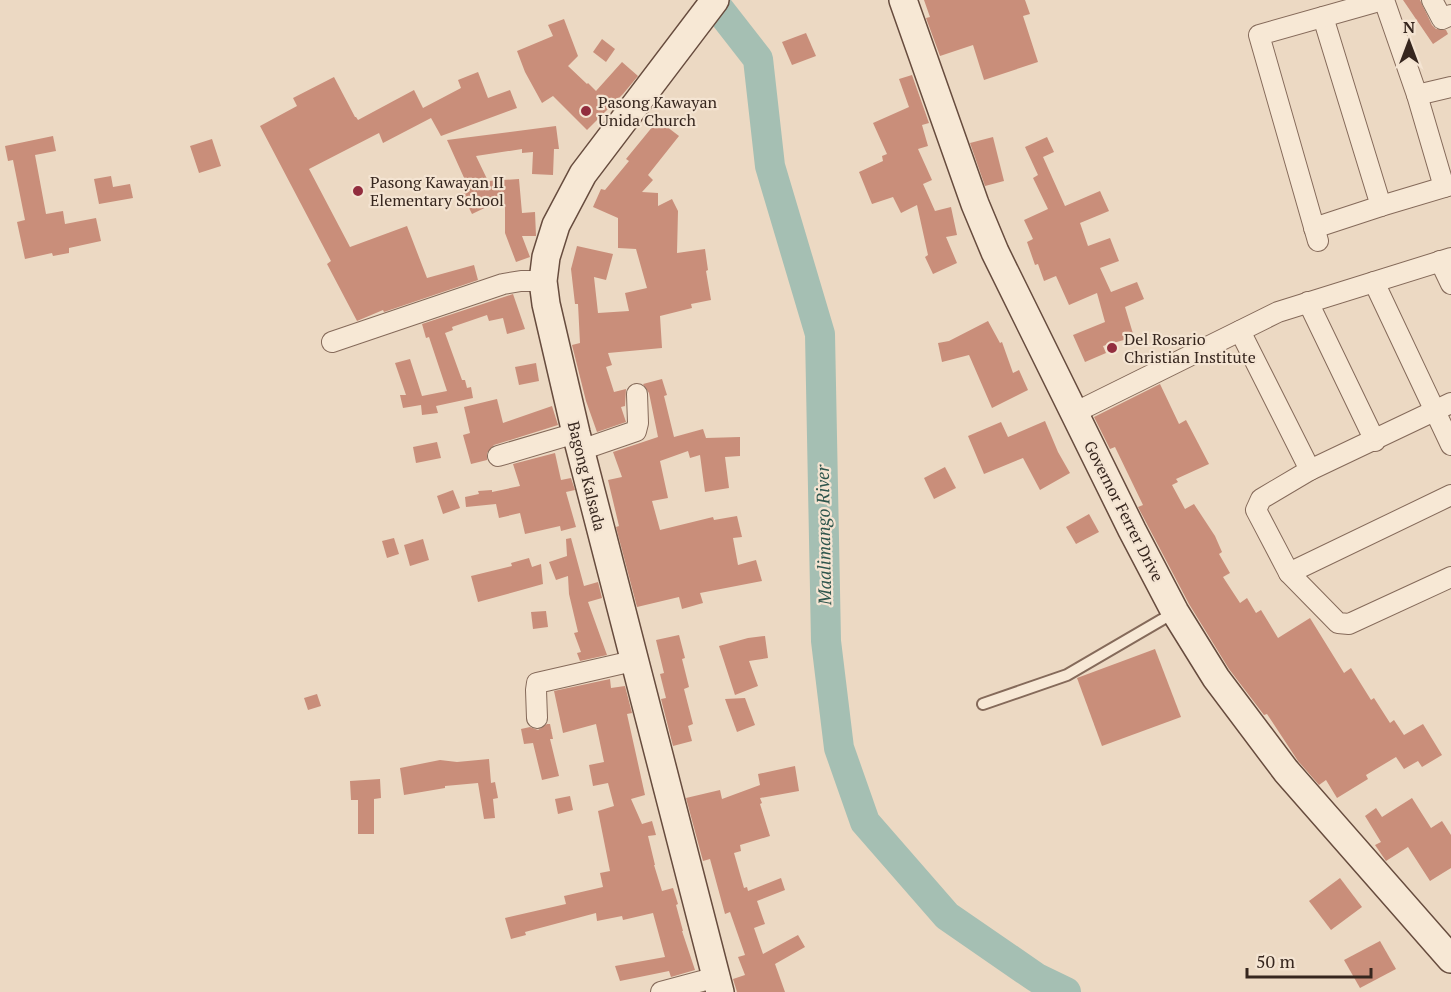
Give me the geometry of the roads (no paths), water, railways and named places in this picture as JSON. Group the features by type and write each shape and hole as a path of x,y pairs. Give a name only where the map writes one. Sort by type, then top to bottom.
{"main road":[{"name":"Bagong Kalsada","path":"715,0 583,174 556,225 546,257 543,281 546,304 578,442 633,661 719,984"},
{"name":"Governor Ferrer Drive","path":"903,0 987,233 1074,413 1175,612 1216,678 1286,771 1451,959"}],"street":[{"path":"1384,0 1447,186 1380,206 1316,235 1259,35 1384,0"},
{"path":"1432,0 1442,19 1451,15"},
{"path":"1323,17 1380,206"},
{"path":"1417,95 1451,87"},
{"path":"1074,413 1278,312 1446,259 1451,284"},
{"path":"332,342 503,284 543,281"},
{"path":"1374,282 1442,407 1451,445"},
{"path":"1308,302 1375,441"},
{"path":"1240,331 1310,470"},
{"path":"498,456 636,431 637,394"},
{"path":"1442,407 1375,441 1310,470 1261,499 1256,510 1289,573 1338,623 1349,624 1451,577"},
{"path":"1289,573 1451,495"},
{"path":"537,718 537,684 633,661"},
{"path":"661,992 719,984"}],"lane":[{"path":"983,704 1067,675 1175,612"}],"waterway":[{"name":"Maalimango River","path":"712,0 758,59 770,166 820,334 826,641 839,748 865,822 947,916 1037,978 1066,992"}],"place":[{"name":"Pasong Kawayan Unida Church","path":"586,111"},
{"name":"Pasong Kawayan II Elementary School","path":"358,191"},
{"name":"Del Rosario Christian Institute","path":"1112,348"}]}
